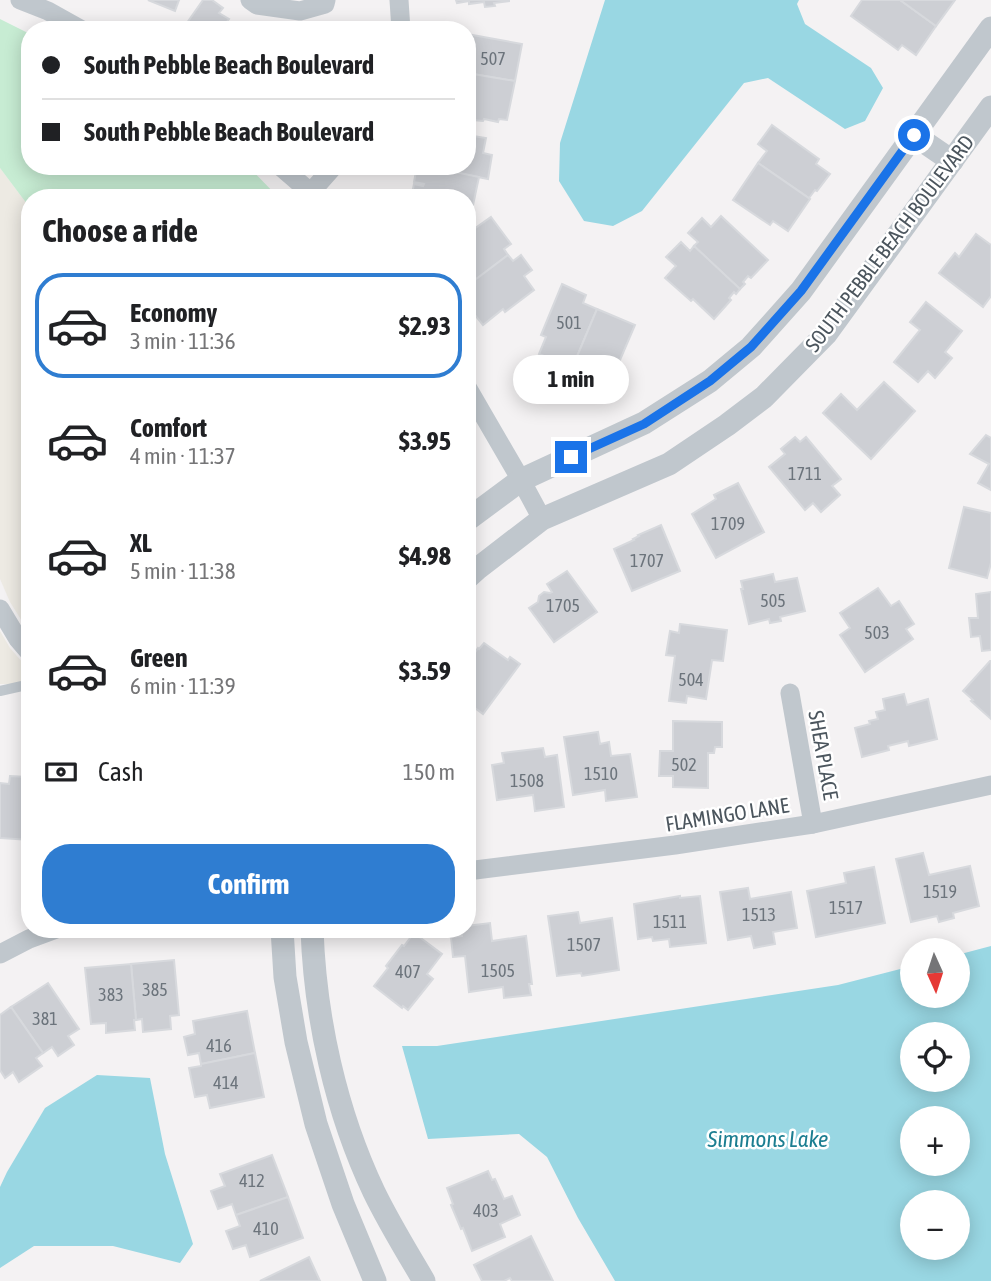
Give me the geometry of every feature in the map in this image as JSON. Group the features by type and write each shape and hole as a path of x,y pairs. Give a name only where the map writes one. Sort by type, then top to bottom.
{"street":[{"path":"20,0 66,21"},
{"path":"250,0 257,5 300,11 325,4 326,0"},
{"path":"399,0 400,21"},
{"name":"SOUTH PEBBLE BEACH BOULEVARD","path":"476,513 521,480 644,424 710,381 751,347 801,291 991,28"},
{"name":"SOUTH PEBBLE BEACH BOULEVARD","path":"476,570 542,519 669,464 764,397 826,334 991,107"},
{"path":"914,135 952,161"},
{"path":"291,175 307,189"},
{"path":"476,402 542,519"},
{"path":"0,609 21,642"},
{"name":"SHEA PLACE","path":"790,694 813,824"},
{"name":"FLAMINGO LANE","path":"476,870 675,845 813,824 991,785"},
{"path":"0,954 32,938"},
{"path":"283,938 285,977 296,1042 317,1124 342,1204 375,1281"},
{"path":"312,938 314,974 324,1040 345,1119 374,1192 424,1281"},
{"path":"342,1204 374,1192"}],"lane":[{"path":"0,691 21,686"}],"shaded area":[{"path":"0,168 21,196 21,620 0,579"},
{"path":"0,631 21,661 21,684 0,684"}],"green space":[{"path":"0,19 21,30 21,175 257,175 270,189 21,189 21,196 0,168"}],"water":[{"path":"605,0 799,0 797,4 805,24 871,68 883,88 865,121 845,129 768,78 744,83 642,211 613,226 584,221 559,181 560,143"},
{"name":"Simmons Lake","path":"991,946 991,1281 615,1281 578,1218 547,1157 519,1134 428,1139 402,1046 437,1046 838,985 900,969 900,1008 970,1008 970,952"},
{"path":"97,1075 150,1078 165,1154 193,1244 180,1263 113,1246 34,1246 0,1268 0,1187 7,1172 45,1108"}],"building":[{"path":"148,0 179,0 175,11"},
{"path":"203,0 212,0 223,8 219,13 229,19 228,21 188,21"},
{"path":"456,0 509,1 485,7 484,2 469,4 469,1 457,3"},
{"path":"862,0 900,0 936,26 916,55 902,45 898,50 851,16"},
{"path":"900,0 955,0 936,26"},
{"path":"476,36 522,44 515,81 476,74"},
{"path":"476,74 515,81 507,120 476,120"},
{"path":"772,125 819,159 816,164 830,174 809,198 758,163 767,151 758,144"},
{"path":"476,136 486,138 483,153 492,155 488,179 468,175 476,175"},
{"path":"758,163 810,199 788,231 773,221 770,225 733,200"},
{"path":"415,175 479,177 476,191 476,189 413,189 414,184 424,184 414,182"},
{"path":"721,216 768,260 751,278 748,276 740,289 694,246 698,242 688,233 702,218 711,227"},
{"path":"491,217 511,244 504,249 508,255 476,279 476,228"},
{"path":"976,234 991,245 991,296 983,307 939,273 955,253 959,257"},
{"path":"681,242 690,251 694,246 740,289 736,294 734,292 729,298 731,300 714,319 665,278 676,266 666,257"},
{"path":"508,255 513,261 521,255 532,270 524,276 534,290 483,325 476,316 476,279"},
{"path":"562,284 586,295 583,303 597,309 573,366 539,354 546,337 541,335"},
{"path":"926,302 962,331 945,352 952,358 935,378 928,371 918,382 894,362 920,330 910,322"},
{"path":"597,309 635,325 617,367 611,365 605,381 573,366"},
{"path":"884,382 915,411 871,459 823,413 841,394 857,410"},
{"path":"986,435 991,438 991,490 978,483 989,464 970,454"},
{"path":"795,437 800,442 806,437 841,479 832,486 840,495 821,512 813,503 805,510 769,467 785,454 781,449"},
{"path":"738,483 764,532 716,558 692,514 716,499 714,495"},
{"path":"964,507 991,513 991,563 987,578 949,568"},
{"path":"661,525 680,571 632,591 614,549"},
{"path":"567,571 597,612 554,642 529,608 538,602 539,596 544,592 552,592 547,584"},
{"path":"773,574 775,582 797,578 805,611 780,617 781,621 770,623 769,619 749,624 741,581"},
{"path":"878,588 891,606 899,601 914,624 906,629 913,639 865,672 840,635 850,628 840,613"},
{"path":"991,592 991,650 982,651 980,636 971,637 969,618 978,618 976,594"},
{"path":"680,624 727,630 723,661 712,660 706,699 687,696 686,703 669,701 675,656 666,655 670,631 679,633"},
{"path":"484,643 508,660 510,657 520,664 483,714 476,709 476,651"},
{"path":"991,661 991,719 963,691"},
{"path":"904,694 907,705 928,699 937,739 909,746 908,741 888,746 889,750 862,757 855,728 878,719 876,712 885,710 883,699"},
{"path":"673,721 722,722 722,747 715,747 714,753 708,753 708,788 673,787 673,776 659,776 660,751 673,751"},
{"path":"598,732 600,744 609,742 611,756 630,754 637,797 606,801 605,790 573,795 564,737"},
{"path":"543,748 545,757 557,755 564,807 535,811 533,795 497,800 492,765 504,763 502,753"},
{"path":"10,776 21,777 21,839 0,838 0,783 9,784"},
{"path":"923,853 929,875 970,866 979,906 953,913 954,918 939,922 937,916 911,922 896,859"},
{"path":"874,867 885,923 816,937 807,891 846,883 844,873"},
{"path":"748,888 750,899 791,892 797,928 773,932 775,944 754,948 751,936 728,940 720,892"},
{"path":"680,896 700,896 706,943 670,947 669,939 638,939 634,904"},
{"path":"578,912 580,923 612,918 619,970 582,976 581,973 557,976 548,916"},
{"path":"490,923 492,941 526,936 531,995 504,998 503,987 469,992 465,956 453,957 451,938 476,938 476,925"},
{"path":"410,938 421,938 442,954 427,974 433,979 408,1010 374,986 388,968 386,966 402,945"},
{"path":"174,960 179,1015 170,1016 171,1029 143,1032 142,1019 136,1020 131,964"},
{"path":"131,964 135,1030 106,1033 106,1023 91,1024 85,968"},
{"path":"48,983 79,1029 68,1036 74,1045 58,1056 52,1047 43,1053 11,1007"},
{"path":"11,1007 43,1053 36,1058 42,1066 19,1082 13,1072 5,1078 0,1070 0,1015"},
{"path":"247,1011 255,1053 201,1064 199,1053 188,1055 184,1037 195,1034 193,1021"},
{"path":"255,1053 264,1097 210,1108 207,1095 195,1097 189,1068"},
{"path":"272,1155 288,1197 236,1215 232,1204 218,1209 211,1191 225,1186 220,1174"},
{"path":"488,1171 492,1180 495,1179 504,1199 512,1196 520,1215 500,1224 505,1237 472,1251 451,1205 453,1204 447,1188"},
{"path":"288,1197 303,1238 250,1257 246,1245 233,1249 226,1231 240,1226 236,1215"},
{"path":"531,1236 553,1281 512,1281 510,1278 504,1281 482,1281 474,1265"},
{"path":"309,1257 320,1281 260,1281"}],"route":[{"path":"571,457 644,424 710,381 751,347 801,291 914,135"}]}
